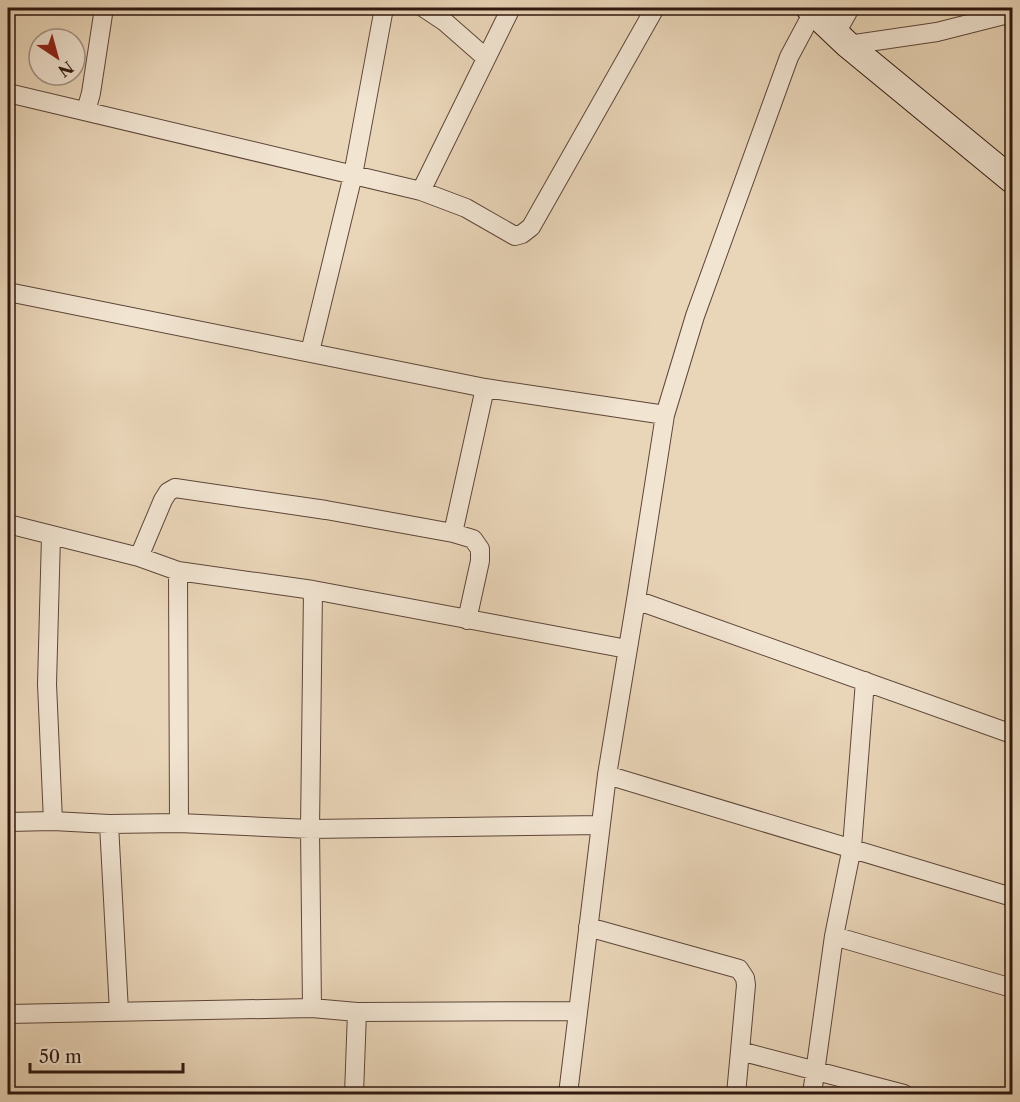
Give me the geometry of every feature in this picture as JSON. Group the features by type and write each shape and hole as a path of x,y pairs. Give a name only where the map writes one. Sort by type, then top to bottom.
{"street":[{"path":"86,111 91,93 104,8"},
{"path":"310,352 353,175 384,8"},
{"path":"424,8 445,22 486,58"},
{"path":"421,191 511,8"},
{"path":"842,39 850,8"},
{"path":"8,93 421,191 466,208 515,236 522,234 531,226 646,10"},
{"path":"568,1095 607,775 665,415 695,315 789,57 811,10 842,39 1012,180"},
{"path":"842,39 937,32 1012,13"},
{"path":"8,292 485,388 665,415"},
{"path":"453,533 485,388"},
{"path":"139,557 162,500 168,492 175,488 326,510 453,533 473,539 480,549 480,561 467,620"},
{"path":"8,524 139,557 178,571 313,590 627,649"},
{"path":"51,536 47,684 53,821"},
{"path":"178,571 179,824"},
{"path":"312,1008 310,829 313,590"},
{"path":"636,600 1012,734"},
{"path":"812,1095 834,936 852,847 865,681"},
{"path":"607,775 1012,897"},
{"path":"8,822 53,821 310,829 601,825"},
{"path":"109,824 118,1012"},
{"path":"588,927 739,969 745,978 746,985 736,1095"},
{"path":"834,936 1012,988"},
{"path":"8,1014 312,1008 357,1012 577,1011"},
{"path":"354,1095 357,1012"},
{"path":"740,1051 904,1095"}]}
